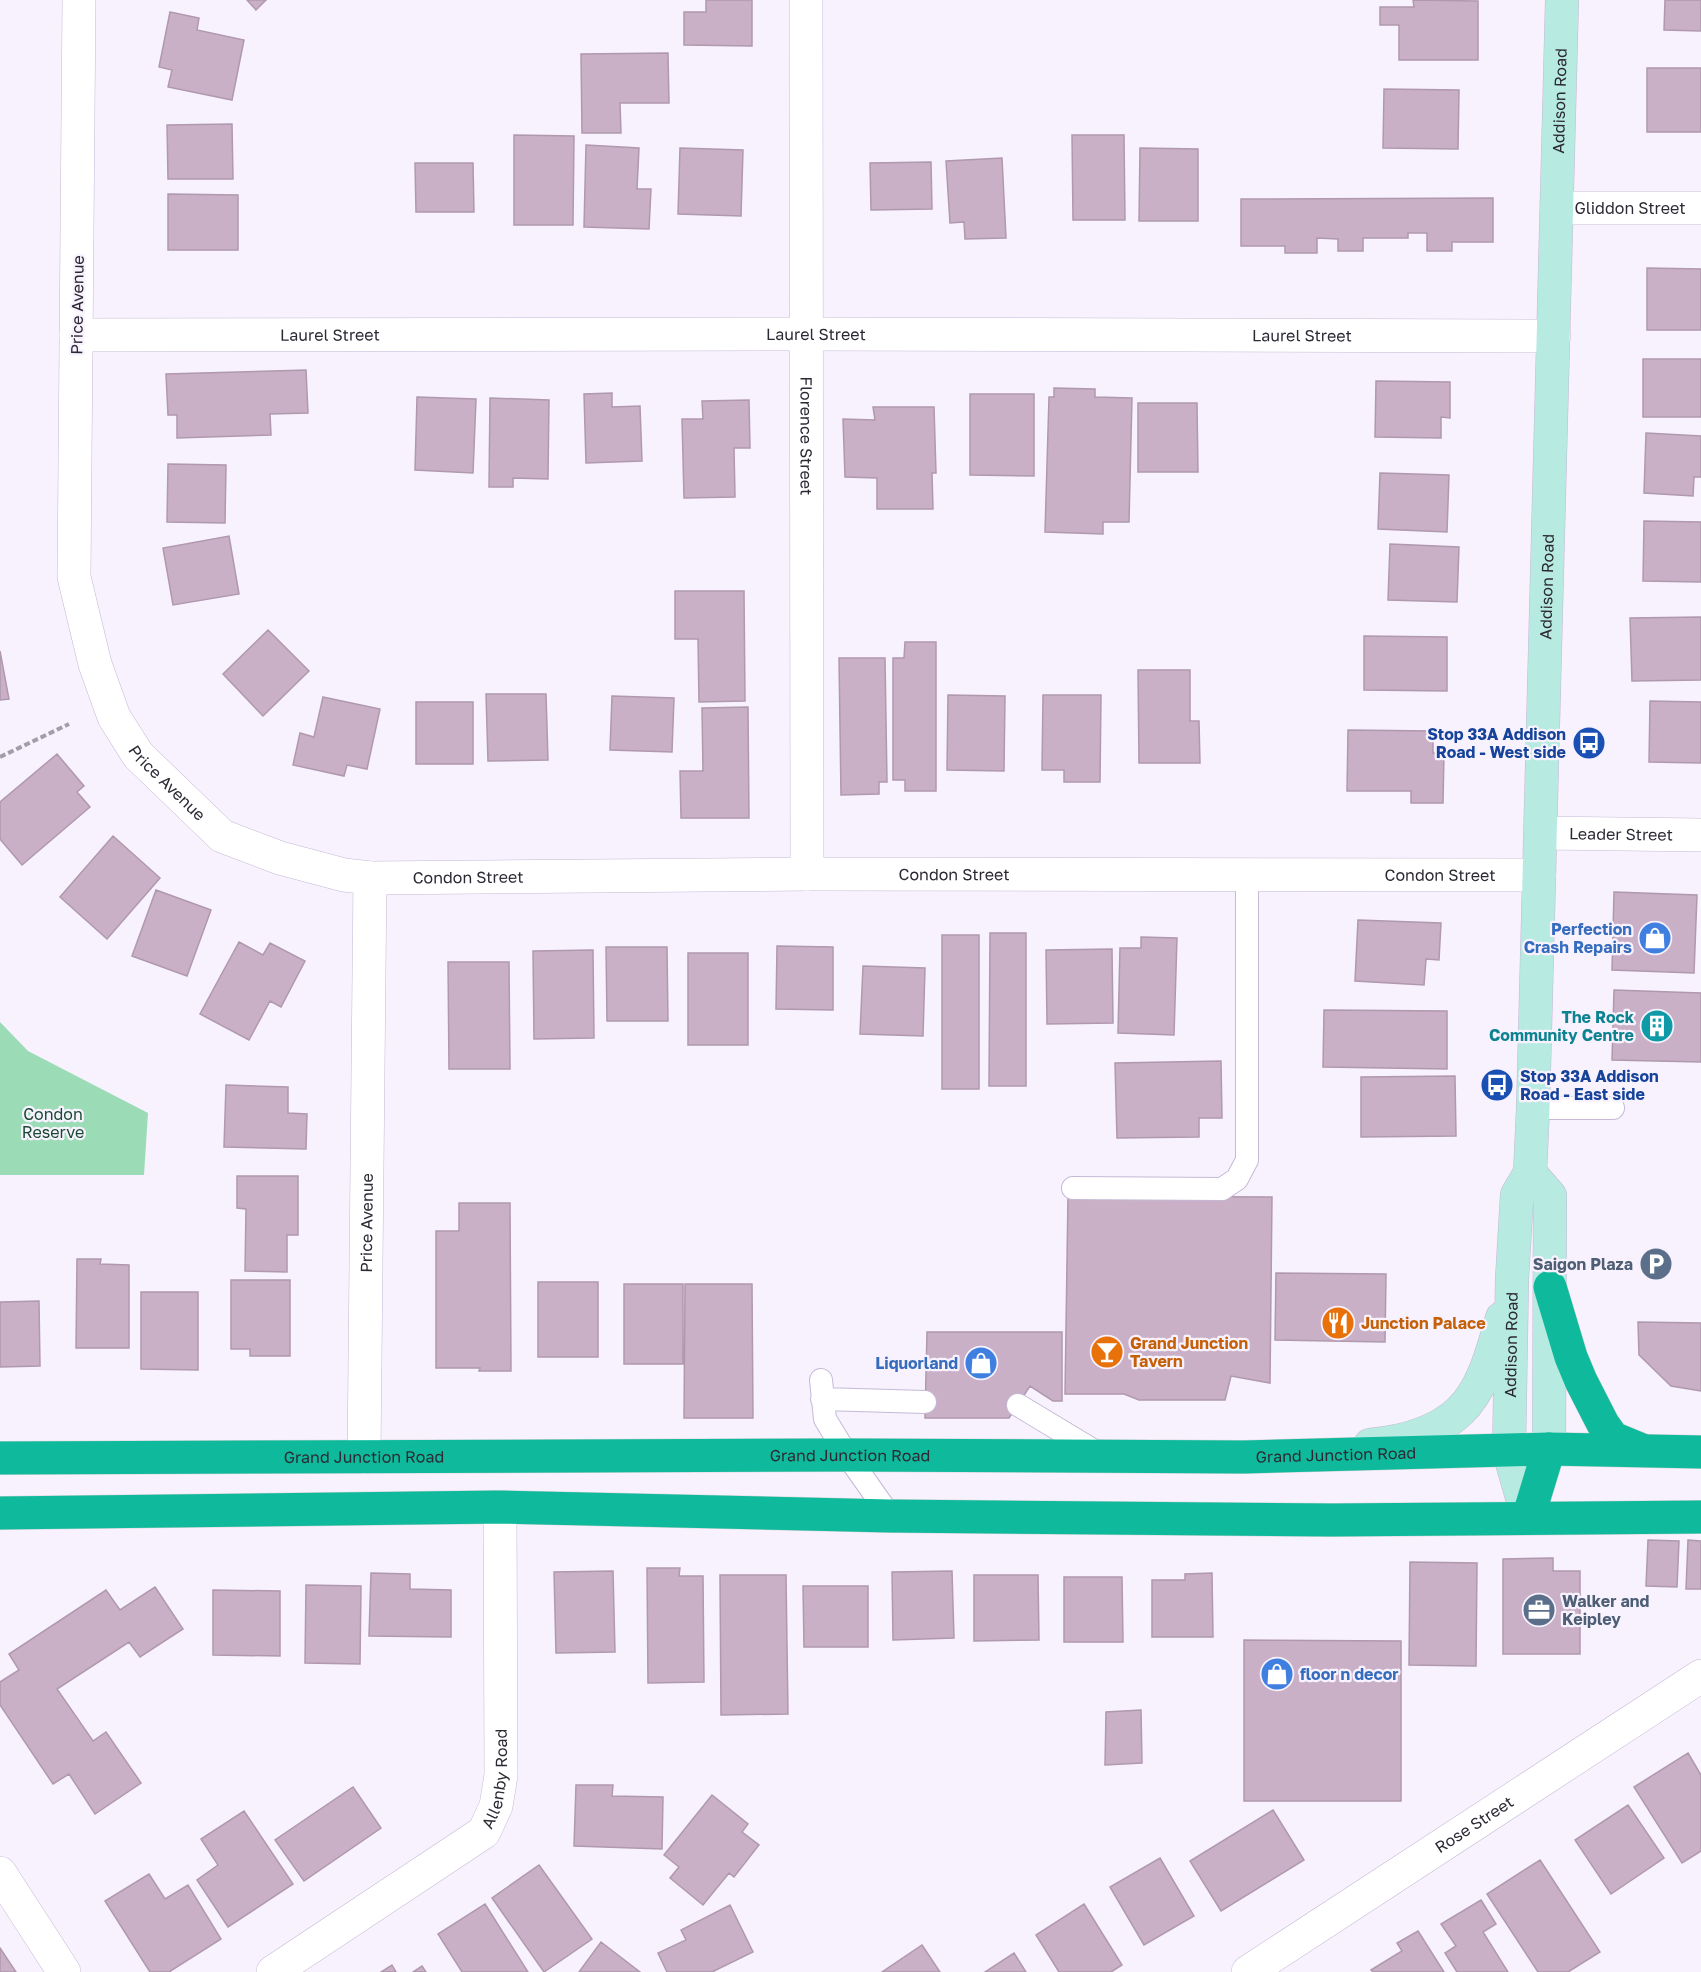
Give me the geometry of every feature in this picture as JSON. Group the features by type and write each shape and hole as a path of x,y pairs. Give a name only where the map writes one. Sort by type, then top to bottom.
{"highway":[{"path":"1550,1287 1571,1357 1603,1424 1613,1438 1644,1451"},
{"name":"Grand Junction Road","path":"0,1458 847,1455 1244,1457 1509,1452 1549,1449 1701,1452"},
{"path":"1528,1518 1549,1449"},
{"path":"363,1508 364,1457"},
{"path":"500,1507 501,1457"},
{"path":"0,1513 500,1507 890,1516 1332,1520 1701,1517"}],"main road":[{"name":"Addison Road","path":"1528,1518 1509,1452 1512,1279 1517,1195 1530,1173 1533,1108 1562,0"},
{"path":"1530,1173 1550,1196 1549,1449"},
{"path":"1244,1457 1395,1443 1431,1430 1460,1411 1478,1387 1488,1362 1512,1279"}],"street":[{"name":"Price Avenue","path":"79,0 74,578 95,664 114,717 138,755 222,836 280,858 344,875 370,879 364,1457"},
{"name":"Florence Street","path":"806,0 807,874"},
{"name":"Gliddon Street","path":"1558,208 1701,208"},
{"name":"Laurel Street","path":"76,335 1554,336"},
{"name":"Leader Street","path":"1541,833 1701,835"},
{"name":"Condon Street","path":"370,879 807,874 1539,875"},
{"name":"Allenby Road","path":"273,1972 484,1832 496,1806 501,1775 500,1507"},
{"name":"Rose Street","path":"1248,1972 1701,1676"},
{"path":"0,1873 64,1972"}],"lane":[{"path":"1073,1188 1222,1189 1237,1179 1247,1160 1246,874"},
{"path":"1533,1108 1613,1108"},
{"path":"890,1516 825,1419 822,1390 925,1402"},
{"path":"1018,1404 1102,1455"}],"path":[{"path":"0,757 69,724"}],"green space":[{"name":"Condon Reserve","path":"0,1022 28,1051 148,1113 144,1175 0,1175"}],"building":[{"path":"247,0 266,0 256,10"},
{"path":"706,0 752,0 752,46 684,45 684,12 706,12"},
{"path":"1413,0 1478,1 1478,60 1399,60 1399,25 1380,25 1380,7 1414,7"},
{"path":"1665,0 1701,0 1701,31 1664,30"},
{"path":"170,12 199,18 197,30 244,40 232,100 168,87 172,70 159,67"},
{"path":"668,53 669,103 620,103 621,133 582,133 581,54"},
{"path":"1647,68 1701,68 1701,132 1647,132"},
{"path":"1384,89 1459,90 1458,149 1383,148"},
{"path":"232,124 233,179 168,179 167,125"},
{"path":"514,135 574,136 573,225 514,225"},
{"path":"1072,135 1124,135 1125,220 1073,220"},
{"path":"586,145 639,148 637,189 651,189 649,229 584,227"},
{"path":"680,148 743,150 741,216 678,214"},
{"path":"1140,148 1198,149 1198,221 1139,221"},
{"path":"1002,158 1006,238 965,239 964,222 950,223 946,161"},
{"path":"931,162 932,209 871,210 870,163"},
{"path":"415,163 473,163 474,212 416,212"},
{"path":"168,194 238,195 238,250 168,250"},
{"path":"1493,198 1493,242 1452,242 1452,251 1427,251 1427,233 1408,233 1408,238 1363,238 1363,251 1338,251 1338,239 1317,238 1317,253 1285,253 1285,246 1241,246 1241,199"},
{"path":"1647,268 1701,269 1701,330 1647,330"},
{"path":"1643,359 1701,359 1701,417 1643,417"},
{"path":"306,370 308,413 270,414 271,435 177,438 177,415 168,415 166,374"},
{"path":"1376,381 1450,382 1450,418 1441,417 1441,438 1375,437"},
{"path":"1054,388 1095,389 1095,397 1132,398 1129,522 1103,522 1103,534 1045,532 1049,397 1054,397"},
{"path":"612,393 612,407 640,406 642,461 586,463 584,394"},
{"path":"970,394 1034,394 1034,476 970,475"},
{"path":"417,397 476,399 473,473 415,470"},
{"path":"490,398 549,400 548,479 513,478 513,487 489,487"},
{"path":"749,400 750,448 734,448 735,497 684,498 682,419 703,419 702,401"},
{"path":"1138,403 1197,403 1198,472 1138,472"},
{"path":"873,407 934,407 936,473 932,473 933,509 877,509 877,478 845,477 843,419 875,420"},
{"path":"1646,433 1701,436 1701,477 1694,477 1693,496 1644,493"},
{"path":"168,464 226,465 225,523 167,522"},
{"path":"1380,473 1449,475 1447,532 1378,529"},
{"path":"1644,521 1701,522 1701,582 1643,581"},
{"path":"229,536 239,594 173,605 163,548"},
{"path":"1390,544 1459,547 1457,602 1388,600"},
{"path":"675,591 744,591 745,701 699,702 698,639 675,639"},
{"path":"1701,617 1701,680 1632,681 1630,618"},
{"path":"268,630 309,671 263,716 223,674"},
{"path":"1364,636 1447,637 1447,691 1364,690"},
{"path":"905,642 936,642 936,791 905,791 905,780 893,780 893,658 904,658"},
{"path":"0,651 9,699 0,700"},
{"path":"839,658 885,658 887,782 879,782 879,794 841,795"},
{"path":"1138,670 1190,670 1190,721 1199,721 1200,763 1139,763"},
{"path":"486,694 546,694 548,760 488,761"},
{"path":"948,695 1005,696 1004,771 947,770"},
{"path":"1043,695 1101,695 1100,782 1064,782 1064,770 1042,770"},
{"path":"612,696 674,698 672,752 610,750"},
{"path":"323,697 380,709 367,769 347,765 344,776 293,765 300,733 314,737"},
{"path":"1650,701 1701,702 1701,763 1649,762"},
{"path":"416,702 473,702 473,764 416,764"},
{"path":"748,707 749,818 681,818 680,771 703,771 702,708"},
{"path":"1348,730 1433,731 1433,753 1444,753 1443,803 1411,803 1411,791 1347,791"},
{"path":"57,754 84,786 77,792 90,807 22,865 0,839 0,802"},
{"path":"113,836 160,878 107,939 60,897"},
{"path":"156,890 211,910 187,976 132,956"},
{"path":"1614,892 1697,895 1694,973 1612,970"},
{"path":"1358,920 1441,923 1439,960 1426,959 1424,985 1355,981"},
{"path":"990,933 1026,933 1026,1086 989,1086"},
{"path":"942,935 979,935 979,1089 942,1089"},
{"path":"1141,937 1177,938 1174,1035 1118,1033 1120,948 1141,948"},
{"path":"239,942 263,955 270,943 305,961 281,1007 270,1001 249,1040 200,1014"},
{"path":"777,946 833,947 833,1010 776,1009"},
{"path":"606,947 667,947 668,1021 607,1021"},
{"path":"1112,949 1113,1023 1047,1024 1046,950"},
{"path":"593,950 594,1038 534,1039 533,951"},
{"path":"688,953 748,953 748,1045 688,1045"},
{"path":"448,962 509,962 510,1069 449,1069"},
{"path":"863,966 925,968 923,1036 860,1034"},
{"name":"The Rock Community Centre","path":"1614,990 1701,993 1701,1062 1612,1060"},
{"path":"1324,1010 1447,1011 1447,1069 1323,1067"},
{"path":"1221,1061 1222,1118 1199,1118 1199,1137 1117,1138 1115,1063"},
{"path":"1455,1076 1456,1136 1361,1137 1361,1077"},
{"path":"226,1085 288,1087 288,1113 307,1114 306,1149 224,1147"},
{"path":"237,1176 298,1176 298,1235 287,1235 287,1272 245,1271 246,1209 237,1208"},
{"path":"1068,1196 1272,1197 1270,1383 1231,1376 1225,1400 1139,1400 1124,1394 1065,1394"},
{"path":"459,1203 510,1203 511,1371 436,1368 436,1231 459,1231"},
{"path":"77,1259 101,1259 100,1264 129,1265 129,1348 76,1348"},
{"path":"1276,1273 1386,1274 1385,1342 1275,1340"},
{"path":"231,1280 290,1280 290,1356 250,1356 250,1349 231,1349"},
{"path":"538,1282 598,1282 598,1357 538,1357"},
{"path":"624,1284 683,1284 683,1364 624,1364"},
{"path":"685,1284 752,1284 753,1418 684,1418"},
{"path":"141,1292 198,1292 198,1370 141,1369"},
{"path":"39,1301 40,1366 0,1367 0,1302"},
{"path":"1638,1322 1701,1323 1701,1391 1671,1386 1639,1355"},
{"path":"927,1332 1062,1332 1062,1401 1053,1401 1030,1386 1009,1418 925,1418"},
{"path":"1648,1540 1679,1541 1677,1587 1646,1586"},
{"path":"1688,1540 1701,1541 1701,1589 1686,1589"},
{"path":"1553,1558 1553,1571 1580,1571 1580,1654 1503,1654 1503,1559"},
{"path":"1410,1562 1477,1563 1476,1666 1409,1665"},
{"path":"647,1568 680,1568 679,1576 703,1576 704,1682 648,1683"},
{"path":"613,1571 615,1652 556,1653 554,1572"},
{"path":"952,1571 954,1638 893,1640 892,1572"},
{"path":"371,1573 410,1574 410,1589 451,1590 451,1637 369,1636"},
{"path":"1212,1573 1213,1637 1152,1637 1152,1580 1185,1580 1185,1574"},
{"path":"720,1575 786,1575 788,1714 721,1715"},
{"path":"974,1575 1038,1575 1039,1640 974,1641"},
{"path":"1064,1577 1122,1577 1123,1642 1064,1642"},
{"path":"306,1585 361,1586 360,1664 305,1663"},
{"path":"803,1586 868,1586 868,1647 804,1647"},
{"path":"155,1587 183,1629 140,1657 129,1642 57,1689 93,1741 106,1732 141,1783 95,1814 69,1774 53,1784 0,1705 0,1682 19,1670 9,1654 106,1590 120,1610"},
{"path":"213,1590 280,1591 280,1656 213,1655"},
{"path":"1244,1640 1401,1641 1401,1801 1244,1801"},
{"path":"1141,1710 1142,1763 1105,1765 1106,1712"},
{"path":"1688,1753 1701,1775 1701,1851 1682,1863 1634,1787"},
{"path":"576,1785 613,1785 612,1796 663,1797 662,1849 574,1846"},
{"path":"353,1787 381,1828 304,1881 275,1840"},
{"path":"712,1795 748,1824 742,1832 759,1845 734,1877 729,1873 703,1905 670,1878 679,1867 664,1855"},
{"path":"1628,1805 1664,1858 1611,1894 1575,1840"},
{"path":"1273,1810 1304,1860 1221,1911 1190,1861"},
{"path":"244,1811 293,1884 228,1927 197,1880 218,1865 201,1839"},
{"path":"1160,1858 1194,1916 1144,1945 1110,1887"},
{"path":"1540,1860 1600,1952 1568,1972 1538,1972 1487,1894"},
{"path":"539,1865 592,1939 544,1972 492,1898"},
{"path":"149,1874 165,1899 188,1885 221,1939 169,1972 150,1972 105,1901"},
{"path":"1481,1900 1496,1924 1483,1932 1508,1972 1457,1972 1445,1953 1456,1946 1441,1924"},
{"path":"485,1904 528,1972 462,1972 438,1934"},
{"path":"1084,1904 1122,1965 1111,1972 1059,1972 1036,1935"},
{"path":"730,1905 753,1952 712,1972 667,1972 658,1953 686,1940 681,1930"},
{"path":"1418,1931 1444,1972 1373,1972 1371,1970 1402,1951 1397,1943"},
{"path":"601,1942 640,1972 579,1972"},
{"path":"922,1945 940,1972 882,1972"},
{"path":"0,1948 16,1972 0,1972"},
{"path":"1014,1953 1026,1972 985,1972"},
{"path":"392,1965 396,1972 381,1972"},
{"path":"422,1966 426,1972 413,1972"}],"place":[{"name":"Stop 33A Addison Road - West side","path":"1589,743"},
{"name":"Perfection Crash Repairs","path":"1655,938"},
{"name":"The Rock Community Centre","path":"1657,1026"},
{"name":"Stop 33A Addison Road - East side","path":"1497,1085"},
{"name":"Saigon Plaza","path":"1656,1264"},
{"name":"Junction Palace","path":"1338,1323"},
{"name":"Grand Junction Tavern","path":"1107,1352"},
{"name":"Liquorland","path":"981,1363"},
{"name":"Walker and Keipley","path":"1539,1610"},
{"name":"floor n decor","path":"1277,1674"}]}
